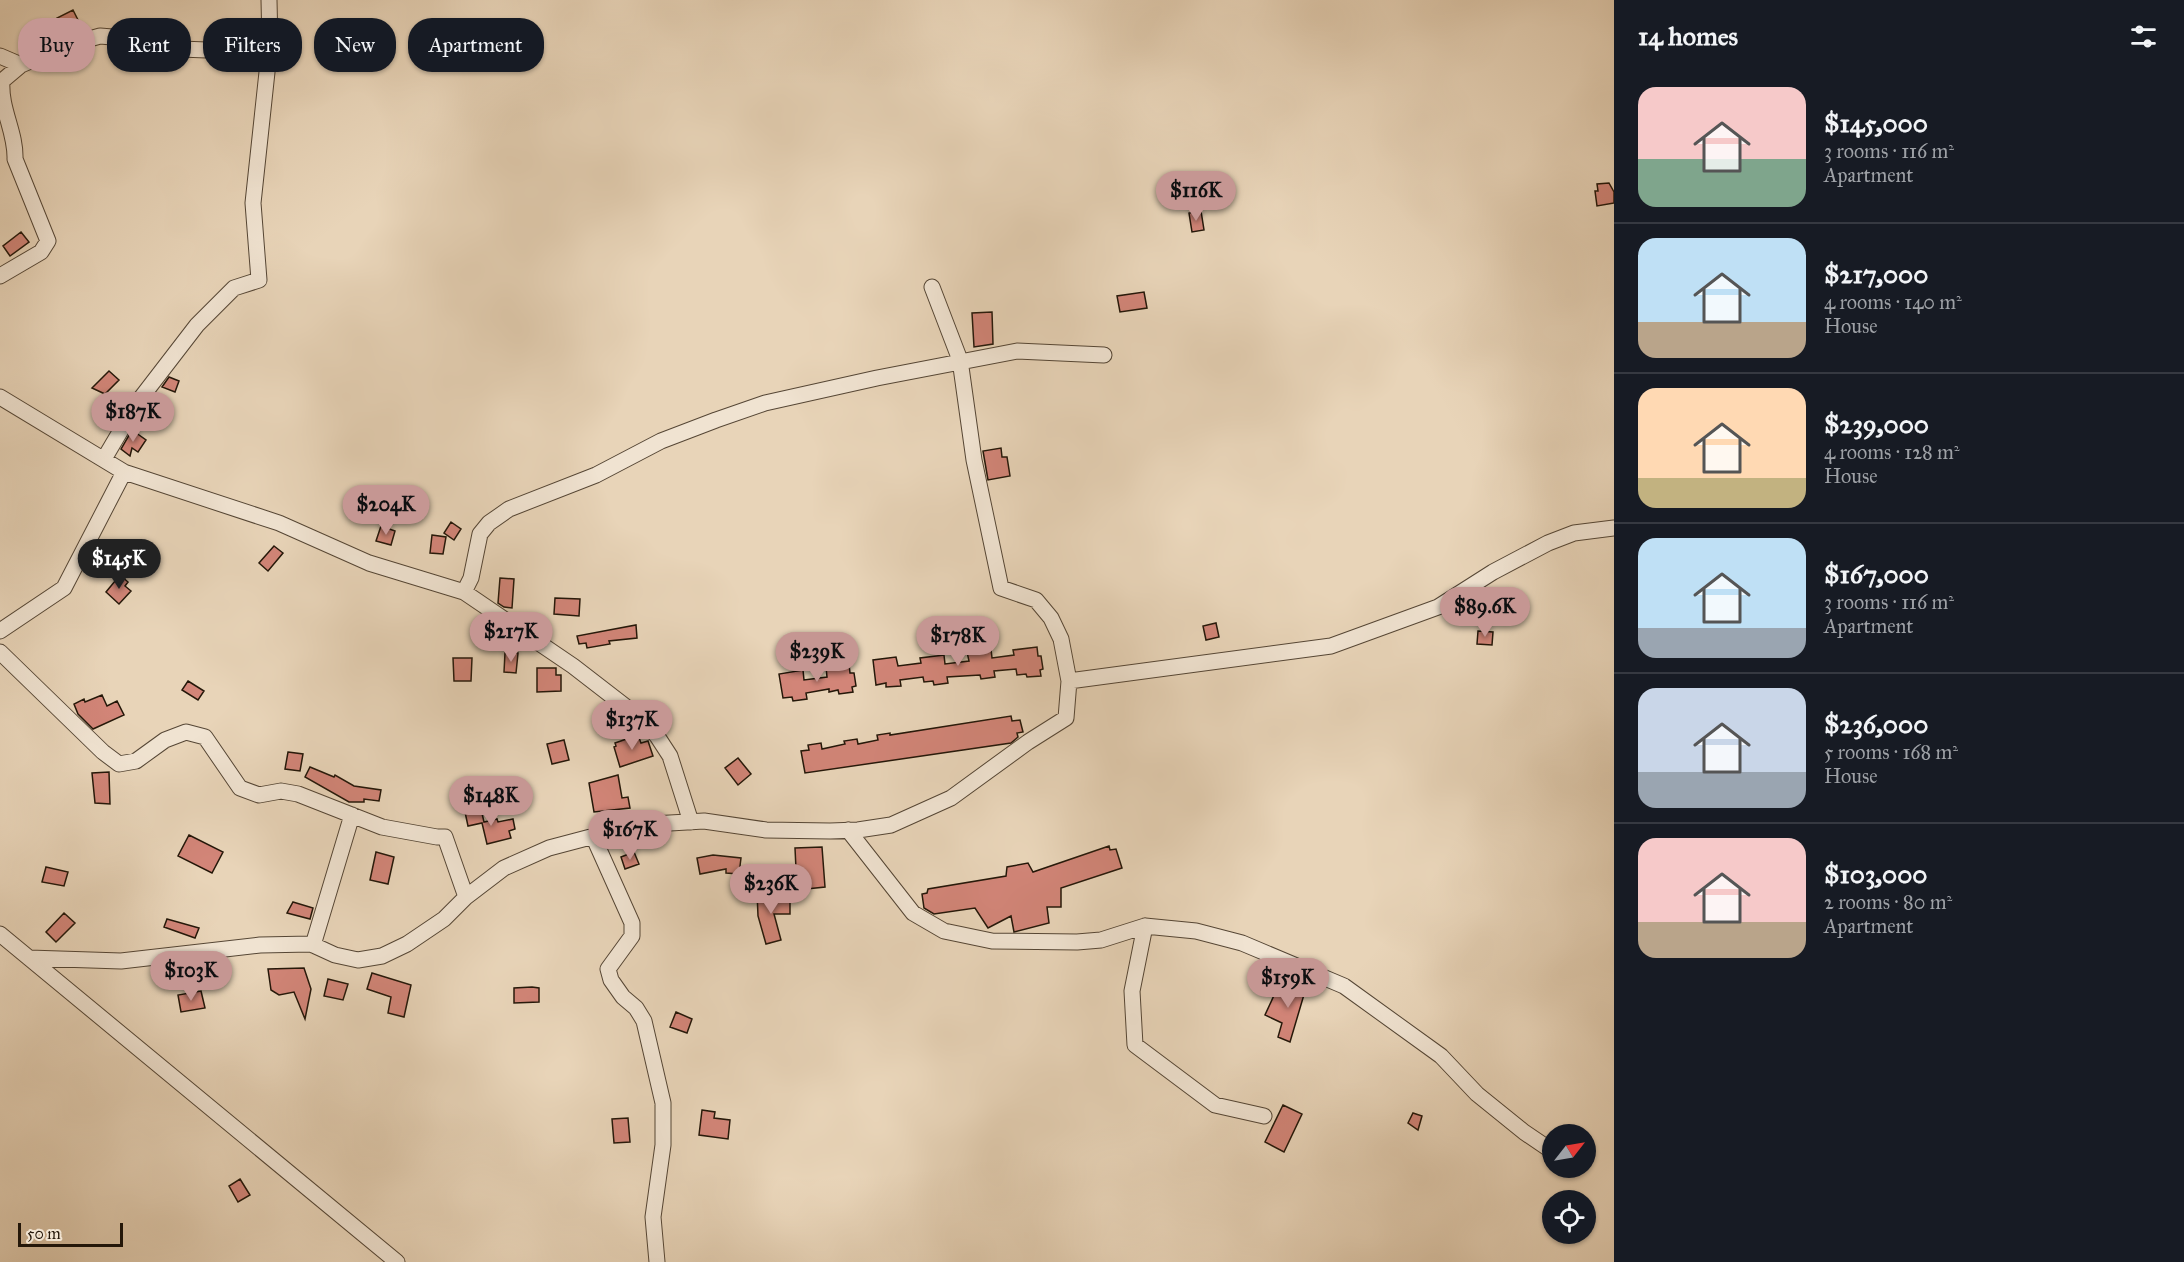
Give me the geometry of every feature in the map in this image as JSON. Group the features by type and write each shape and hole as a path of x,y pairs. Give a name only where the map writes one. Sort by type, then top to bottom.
{"street":[{"path":"269,0 269,18"},
{"path":"95,37 137,39 180,49 203,50"},
{"path":"0,56 18,63"},
{"path":"0,276 41,252 48,241 15,159 15,146 0,95 2,81 18,67"},
{"path":"104,459 137,403 197,325 234,288 259,280 253,203 267,72"},
{"path":"29,958 121,961 260,945 313,945 334,955 358,960 382,956 406,944 444,919 466,897 504,868 549,848 636,825 704,821 766,830 849,830 891,825 951,798 1028,742 1066,718 1069,681 1061,639 1051,618 1036,600 1001,588 974,460 960,360 932,287"},
{"path":"464,592 471,578 480,534 489,522 509,509 596,475 661,441 765,403 960,360 1017,351 1104,355"},
{"path":"0,397 124,472 279,523 369,563 464,592 573,666 639,717 657,736 670,756 691,822"},
{"path":"0,631 64,588 124,472"},
{"path":"1069,681 1331,646 1438,607 1493,572 1548,543 1574,533 1614,528"},
{"path":"0,652 118,764 136,761 165,740 186,732 205,737 240,788 259,795 281,791 298,794 382,826 445,837 466,897"},
{"path":"313,945 352,815"},
{"path":"849,830 913,913 944,931 992,941 1077,942 1101,940 1145,926 1196,931 1242,944 1344,986 1441,1056 1477,1094 1542,1144"},
{"path":"593,836 632,922 632,936 608,969 611,980 623,997 636,1008 644,1021 663,1103 663,1145 652,1217 657,1262"},
{"path":"1145,926 1132,991 1135,1046 1215,1105 1242,1113 1264,1116"},
{"path":"0,934 397,1262"}],"building":[{"path":"73,10 77,18 57,18"},
{"path":"1609,183 1614,192 1614,203 1597,206 1595,191 1598,191 1597,184"},
{"path":"1201,211 1204,230 1192,232 1189,213"},
{"path":"21,232 29,242 10,256 3,246"},
{"path":"1144,292 1147,308 1120,312 1117,296"},
{"path":"992,312 993,344 974,347 972,313"},
{"path":"109,371 119,380 105,394 92,388"},
{"path":"169,377 179,381 175,392 162,387"},
{"path":"132,430 146,440 138,452 132,448 130,456 121,449"},
{"path":"1001,448 1002,457 1007,457 1010,476 988,480 983,451"},
{"path":"451,522 461,529 454,540 444,533"},
{"path":"381,526 395,531 391,545 376,541"},
{"path":"432,535 446,537 443,554 430,553"},
{"path":"274,546 283,553 268,571 259,563"},
{"path":"120,575 128,582 125,586 131,591 119,604 106,592"},
{"path":"500,578 514,579 512,608 498,603"},
{"path":"555,598 580,599 579,616 554,614"},
{"path":"1216,623 1219,637 1206,640 1203,626"},
{"path":"636,625 637,638 609,641 610,644 587,648 586,643 579,644 577,636"},
{"path":"1478,631 1493,632 1492,645 1477,644"},
{"path":"1037,647 1043,669 1040,670 1041,676 1017,675 1016,669 994,671 995,677 981,679 980,675 947,677 948,683 934,685 933,681 924,682 923,677 900,680 901,686 886,687 886,683 876,685 873,660 896,657 898,666 921,663 920,658 944,655 945,664 969,661 967,652 991,649 992,658 1014,655 1013,650"},
{"path":"505,653 518,653 516,673 504,672"},
{"path":"453,658 472,658 471,681 454,681"},
{"path":"849,664 850,673 854,673 856,686 852,687 853,692 839,694 838,690 829,692 829,689 806,693 807,699 793,701 792,697 783,698 779,674 803,670 804,680 827,677 826,667"},
{"path":"537,668 556,668 556,675 561,675 561,691 537,692"},
{"path":"188,681 204,691 198,700 182,690"},
{"path":"102,695 107,706 117,701 124,715 93,729 78,714 74,704"},
{"path":"1011,716 1012,721 1020,720 1023,732 1017,733 1018,737 1011,743 805,773 801,751 809,750 808,745 821,743 822,749 857,739 858,744 878,740 877,735 890,733 890,735"},
{"path":"638,735 641,743 648,741 653,756 620,767 615,743"},
{"path":"564,740 569,760 552,764 547,744"},
{"path":"288,752 303,754 300,771 285,769"},
{"path":"738,758 751,774 738,785 725,768"},
{"path":"310,767 334,777 335,775 354,786 381,790 379,801 364,799 364,802 349,802 305,777"},
{"path":"109,772 110,804 95,803 92,773"},
{"path":"618,775 622,798 628,797 630,808 594,812 589,783"},
{"path":"481,809 484,822 513,819 515,829 509,831 511,838 487,844 482,823 468,826 465,812"},
{"path":"189,835 223,852 212,873 178,856"},
{"path":"1109,846 1110,850 1116,849 1122,868 1061,888 1061,907 1047,907 1049,923 1014,932 1011,916 988,928 975,908 934,914 924,908 922,894 927,893 928,889 1006,876 1007,867 1028,863 1033,872"},
{"path":"822,847 825,887 797,890 795,848"},
{"path":"376,852 394,857 388,884 370,880"},
{"path":"634,852 639,864 625,869 621,857"},
{"path":"713,855 741,858 739,874 726,873 726,869 700,874 697,858"},
{"path":"46,867 68,872 64,886 42,882"},
{"path":"757,892 770,892 771,899 790,900 790,914 774,914 781,940 766,944 758,916"},
{"path":"293,902 313,908 310,919 287,913"},
{"path":"64,913 75,923 56,942 46,932"},
{"path":"167,919 199,928 195,938 164,927"},
{"path":"304,968 311,989 305,1019 294,992 279,995 271,990 268,969"},
{"path":"372,973 411,985 404,1017 388,1013 391,997 367,989"},
{"path":"1296,977 1308,981 1290,1042 1278,1037 1282,1023 1265,1015 1276,991 1290,997"},
{"path":"328,979 348,984 343,1000 324,996"},
{"path":"514,988 539,988 539,1002 514,1003"},
{"path":"201,991 205,1008 181,1012 178,995"},
{"path":"676,1012 692,1019 687,1033 670,1027"},
{"path":"1283,1105 1302,1114 1284,1152 1265,1142"},
{"path":"702,1110 715,1112 714,1118 730,1120 728,1139 699,1135"},
{"path":"1413,1113 1422,1116 1418,1130 1408,1123"},
{"path":"628,1118 630,1142 614,1143 612,1119"},
{"path":"240,1179 250,1195 238,1202 229,1186"}]}
